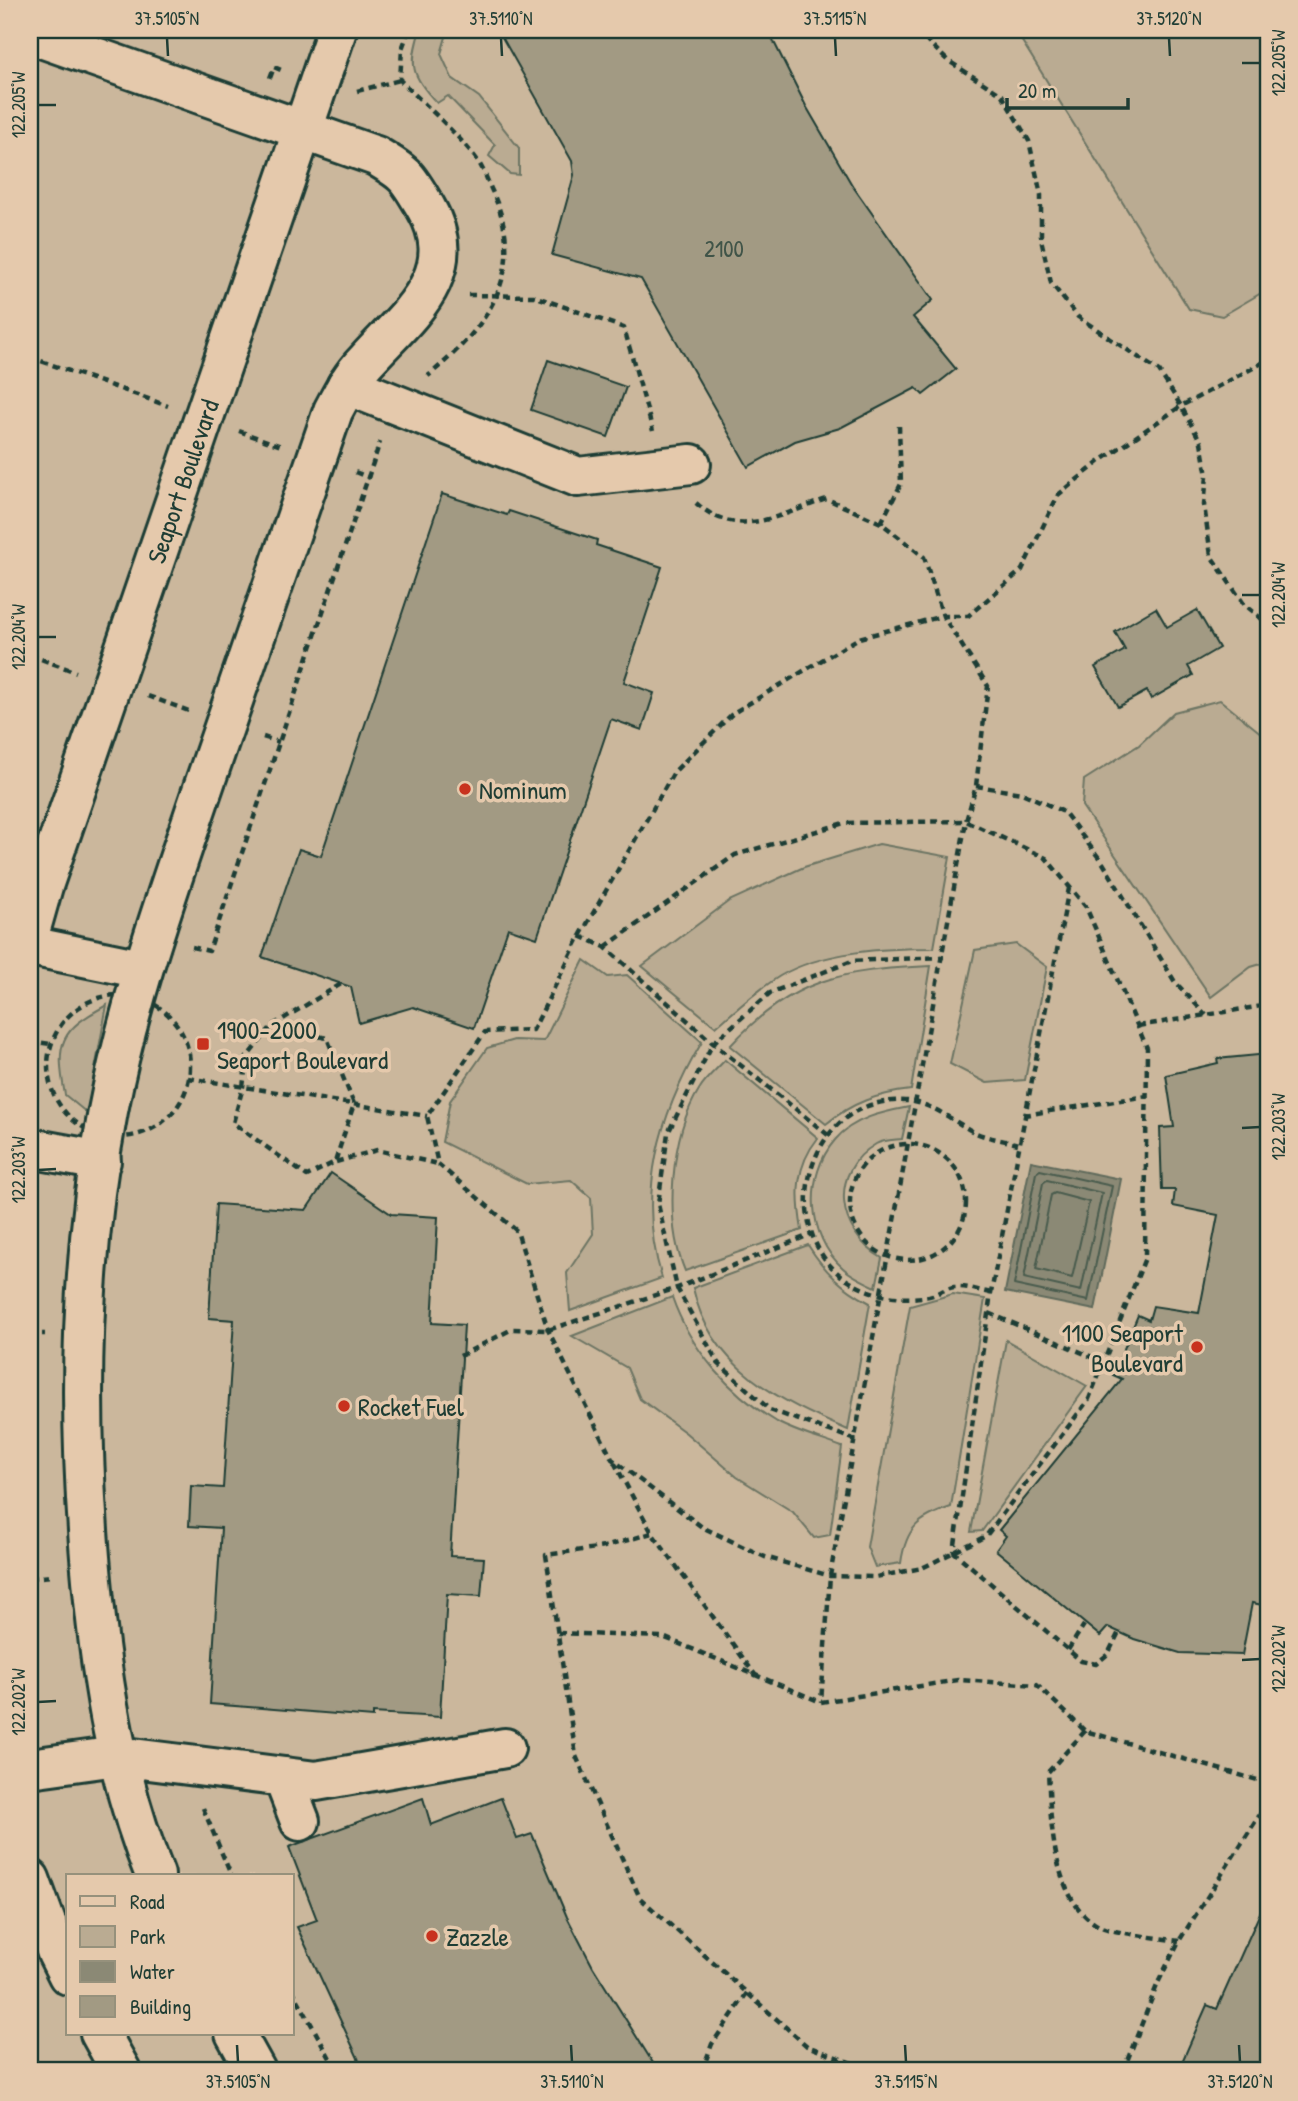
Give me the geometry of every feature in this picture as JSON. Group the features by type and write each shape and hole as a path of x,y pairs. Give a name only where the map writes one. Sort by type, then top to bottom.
{"main road":[{"name":"Seaport Boulevard","path":"30,932 337,30"},
{"path":"30,34 376,156 407,174 432,219 438,244 436,272 424,298 363,363 333,411 225,723 151,981 116,1071 101,1161 86,1310 86,1513 102,1671 117,1756 139,1836 155,1874"},
{"path":"347,385 578,477 691,464"},
{"path":"30,946 151,981"},
{"path":"30,1148 101,1161"},
{"path":"30,1768 117,1756 316,1781 505,1748"},
{"path":"283,1777 300,1821"},
{"path":"30,1879 66,1971"},
{"path":"101,2035 121,2071"},
{"path":"236,2035 256,2071"}],"path":[{"path":"916,30 947,60 1002,95 1029,141 1041,195 1041,239 1051,283 1078,317 1159,371 1201,442 1207,476 1204,505 1211,556 1244,604 1268,624"},
{"path":"438,1164 427,1116 485,1032 533,1030 580,936 674,772 733,713 859,638 943,616 968,616 1022,570 1058,495 1099,462 1181,406 1268,360"},
{"path":"186,946 209,951 383,433 401,408"},
{"path":"881,523 901,484 899,426"},
{"path":"821,1702 830,1576 880,1294 911,1143 966,821 976,786 988,686 943,616"},
{"path":"30,655 279,742"},
{"path":"976,786 1022,793 1064,812 1102,863 1175,982 1206,1015"},
{"path":"605,947 735,855 844,823 966,821 1046,858 1086,907 1147,1048 1145,1258 1089,1399 986,1536 922,1567 876,1577 830,1576 765,1557 702,1527 612,1459"},
{"path":"954,1552 991,1293 1069,887"},
{"path":"580,936 605,947 713,1043 828,1135"},
{"path":"856,1440 770,1409 718,1363 677,1288 658,1204 668,1133 713,1043 770,993 852,961 944,957"},
{"path":"151,981 157,1005"},
{"path":"341,984 272,1026 247,1058 243,1087 233,1123 307,1176 335,1162 377,1150 438,1164 517,1231 548,1330 612,1459 652,1533 757,1677"},
{"path":"1138,1026 1268,1005"},
{"path":"272,1026 327,1038 354,1104 335,1162"},
{"path":"30,1041 51,1044"},
{"path":"188,1078 427,1116"},
{"path":"1024,1115 1147,1096"},
{"path":"991,1293 954,1287 933,1295 905,1299 880,1294 847,1280 828,1262 812,1234 806,1202 809,1170 828,1135 848,1115 879,1103 918,1102 946,1112 974,1132 1018,1144"},
{"path":"911,1143 930,1147 947,1158 960,1174 967,1193 966,1214 958,1233 927,1258 907,1261 888,1257 872,1247 859,1233 852,1217 850,1199 853,1181 863,1165 876,1153 893,1145 911,1143"},
{"path":"460,1356 512,1329 548,1330 677,1288 812,1234"},
{"path":"989,1313 1104,1362"},
{"path":"652,1533 604,1547 546,1555 576,1756 640,1898 807,2046 873,2071"},
{"path":"954,1552 1081,1661 1097,1664 1108,1654 1119,1632"},
{"path":"1068,1650 1084,1625"},
{"path":"558,1633 663,1637 821,1702 958,1680 1037,1685 1085,1731 1268,1783"},
{"path":"1085,1731 1048,1772 1052,1848 1071,1899 1099,1926 1179,1941"},
{"path":"1123,2071 1158,1983 1179,1941 1268,1802"},
{"path":"201,1804 231,1874"},
{"path":"294,1993 337,2071"},
{"path":"702,2071 712,2044 747,1993"}],"shaded area":[{"path":"30,30 1268,30 1268,2071 30,2071"}],"green space":[{"path":"420,30 448,30 441,54 452,78 479,97 519,148 519,175 510,174 489,156 495,145 448,96 437,103 422,85 417,77 414,61"},
{"path":"1015,30 1268,30 1268,289 1222,316 1189,309"},
{"path":"1220,700 1262,734 1268,750 1268,962 1251,967 1211,997 1082,806 1084,780 1139,745 1174,712"},
{"path":"879,844 950,857 934,948 855,953 815,961 780,976 763,987 716,1027 642,966 729,901 804,867"},
{"path":"1016,944 1047,967 1025,1080 987,1083 950,1064 975,950"},
{"path":"584,960 608,977 627,975 702,1042 674,1098 656,1156 651,1216 654,1247 662,1278 570,1311 567,1273 593,1234 591,1198 571,1180 527,1184 442,1142 450,1101 487,1048 514,1040 544,1041"},
{"path":"931,966 911,1090 866,1100 826,1124 730,1046 775,1005 821,982 871,971"},
{"path":"107,1005 87,1113 65,1095 62,1050 70,1030"},
{"path":"725,1060 818,1138 805,1160 799,1182 802,1230 685,1271 674,1228 673,1178 677,1153 690,1107 702,1084"},
{"path":"909,1107 902,1139 876,1144 861,1156 850,1170 845,1186 844,1202 855,1233 867,1247 882,1258 876,1287 847,1271 831,1255 816,1223 814,1188 825,1155 842,1132 869,1117"},
{"path":"808,1245 835,1278 870,1303 848,1430 773,1393 731,1360 702,1316 693,1288"},
{"path":"953,1294 985,1299 951,1507 930,1515 916,1526 906,1541 901,1563 875,1567 867,1547 910,1306"},
{"path":"672,1297 689,1335 714,1368 743,1398 785,1426 842,1447 830,1535 814,1538 793,1512 737,1477 686,1433 640,1399 627,1368 572,1336"},
{"path":"1006,1340 1087,1386 982,1531 971,1532"}],"water":[{"path":"1031,1161 1121,1179 1095,1310 1005,1292"}],"building":[{"path":"498,30 768,30 806,106 852,185 933,300 913,317 956,369 923,395 916,388 840,428 795,441 748,467 641,279 552,255 574,175 572,161"},
{"path":"548,360 626,387 608,437 531,410"},
{"name":"Nominum","path":"442,494 507,515 509,511 597,540 596,545 662,567 624,682 654,693 642,730 611,719 537,938 508,928 474,1028 413,1007 359,1023 351,987 262,957 299,849 321,856"},
{"path":"1156,608 1167,627 1197,610 1219,648 1188,666 1193,675 1151,699 1147,691 1118,707 1095,667 1125,650 1115,632"},
{"name":"1100 Seaport Boulevard","path":"1268,1054 1268,1606 1252,1603 1242,1655 1180,1653 1134,1639 1108,1627 1100,1636 996,1550 1006,1536 999,1530 1122,1379 1113,1375 1138,1315 1149,1320 1153,1306 1199,1313 1218,1215 1173,1206 1175,1190 1162,1190 1160,1128 1174,1127 1166,1075 1218,1063 1217,1059"},
{"name":"Rocket Fuel","path":"331,1173 391,1214 438,1217 432,1323 464,1325 450,1556 484,1558 481,1596 447,1594 440,1717 373,1713 373,1717 210,1704 221,1528 189,1526 191,1486 223,1488 234,1320 209,1318 216,1204 306,1210"},
{"name":"Zazzle","path":"423,1798 431,1825 501,1798 517,1839 532,1834 567,1917 593,1967 658,2071 364,2071 297,1927 317,1920 289,1847"},
{"path":"1268,1895 1268,2071 1178,2071 1207,2005 1217,2009"}],"place":[{"name":"Nominum","path":"465,789"},
{"name":"1900-2000 Seaport Boulevard","path":"203,1044"},
{"name":"1100 Seaport Boulevard","path":"1197,1347"},
{"name":"Rocket Fuel","path":"344,1406"},
{"name":"Zazzle","path":"432,1936"}]}
